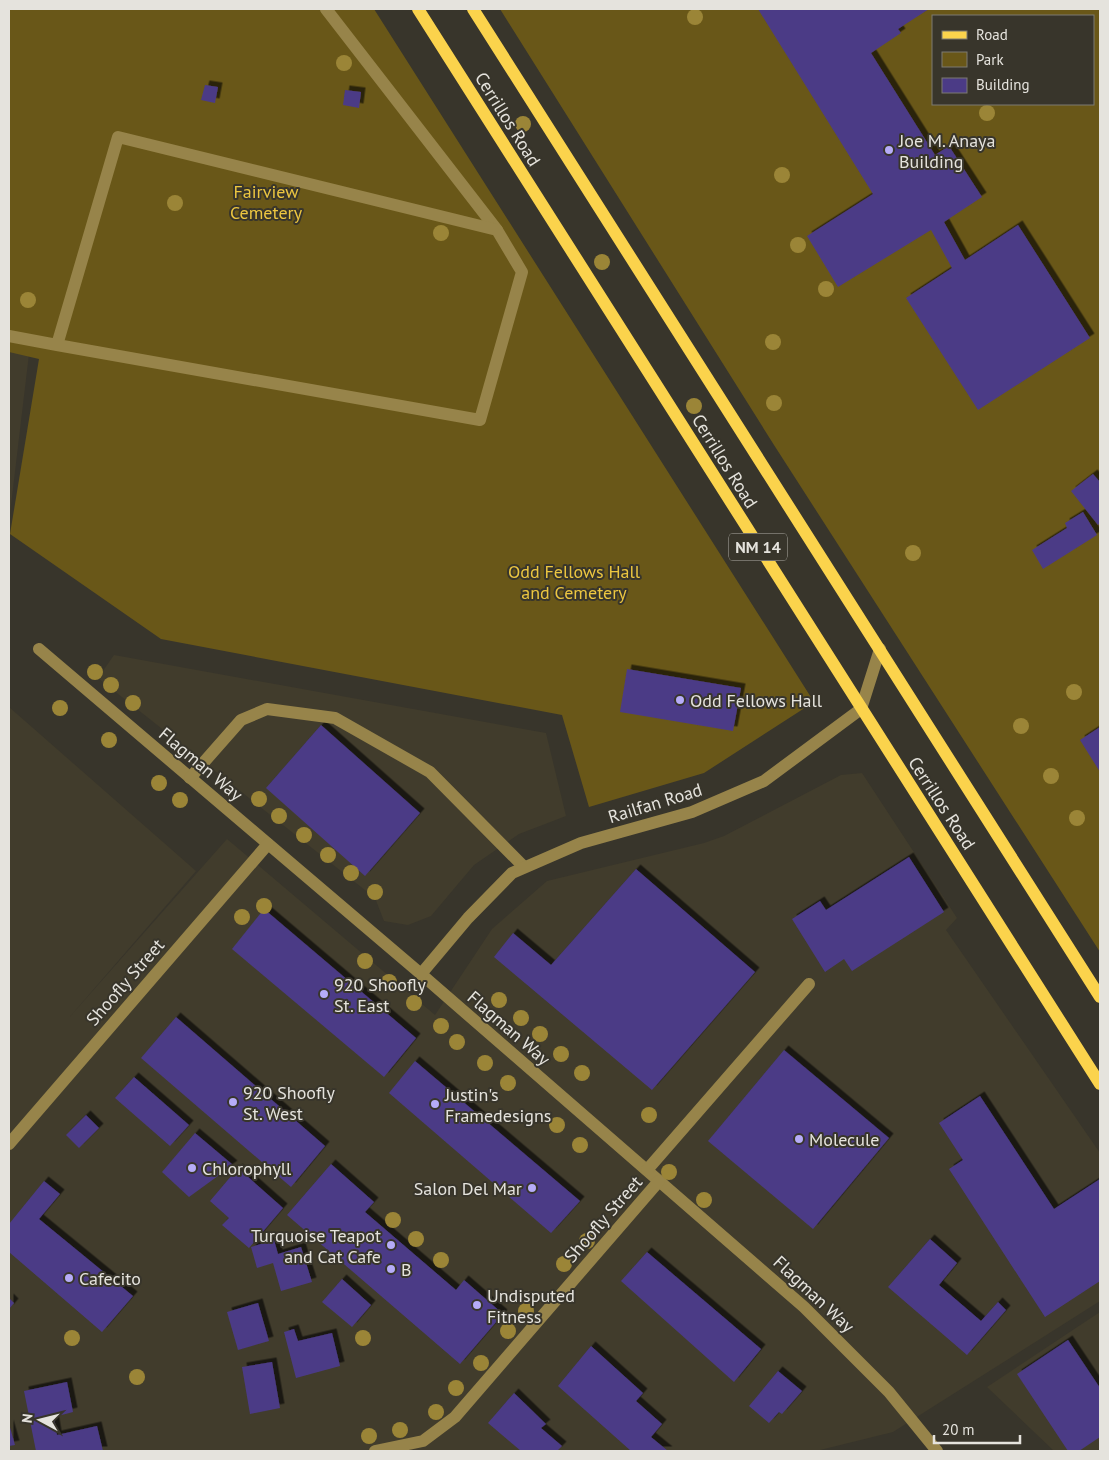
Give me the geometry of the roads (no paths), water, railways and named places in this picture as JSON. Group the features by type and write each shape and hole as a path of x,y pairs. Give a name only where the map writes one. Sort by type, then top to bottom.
{"main road":[{"name":"Cerrillos Road","path":"418,9 1100,1084"},
{"name":"Cerrillos Road","path":"473,9 1100,997"}],"street":[{"path":"9,336 480,420 522,272 497,230 326,9"},
{"path":"57,345 118,137 497,230"},
{"name":"Flagman Way","path":"39,649 421,974 804,1307 889,1392 937,1451"},
{"path":"861,709 880,649"},
{"path":"190,778 241,720 267,709 335,718 430,772 524,867"},
{"name":"Railfan Road","path":"421,974 468,918 512,873 581,843 692,812 764,780 861,709"},
{"name":"Shoofly Street","path":"9,1144 268,844"},
{"path":"647,1170 809,984"},
{"name":"Shoofly Street","path":"375,1451 423,1441 456,1417 659,1181"}],"place":[{"name":"Joe M. Anaya Building","path":"889,150"},
{"name":"Odd Fellows Hall","path":"680,700"},
{"name":"920 Shoofly St. East","path":"324,994"},
{"name":"920 Shoofly St. West","path":"233,1102"},
{"name":"Justin's Framedesigns","path":"435,1104"},
{"name":"Molecule","path":"799,1139"},
{"name":"Chlorophyll","path":"192,1168"},
{"name":"Salon Del Mar","path":"532,1188"},
{"name":"Turquoise Teapot and Cat Cafe","path":"391,1245"},
{"name":"B","path":"391,1269"},
{"name":"Cafecito","path":"69,1278"},
{"name":"Undisputed Fitness","path":"477,1305"}],"park label":[{"name":"Fairview Cemetery","path":"266,201"},
{"name":"Odd Fellows Hall and Cemetery","path":"574,581"}]}
